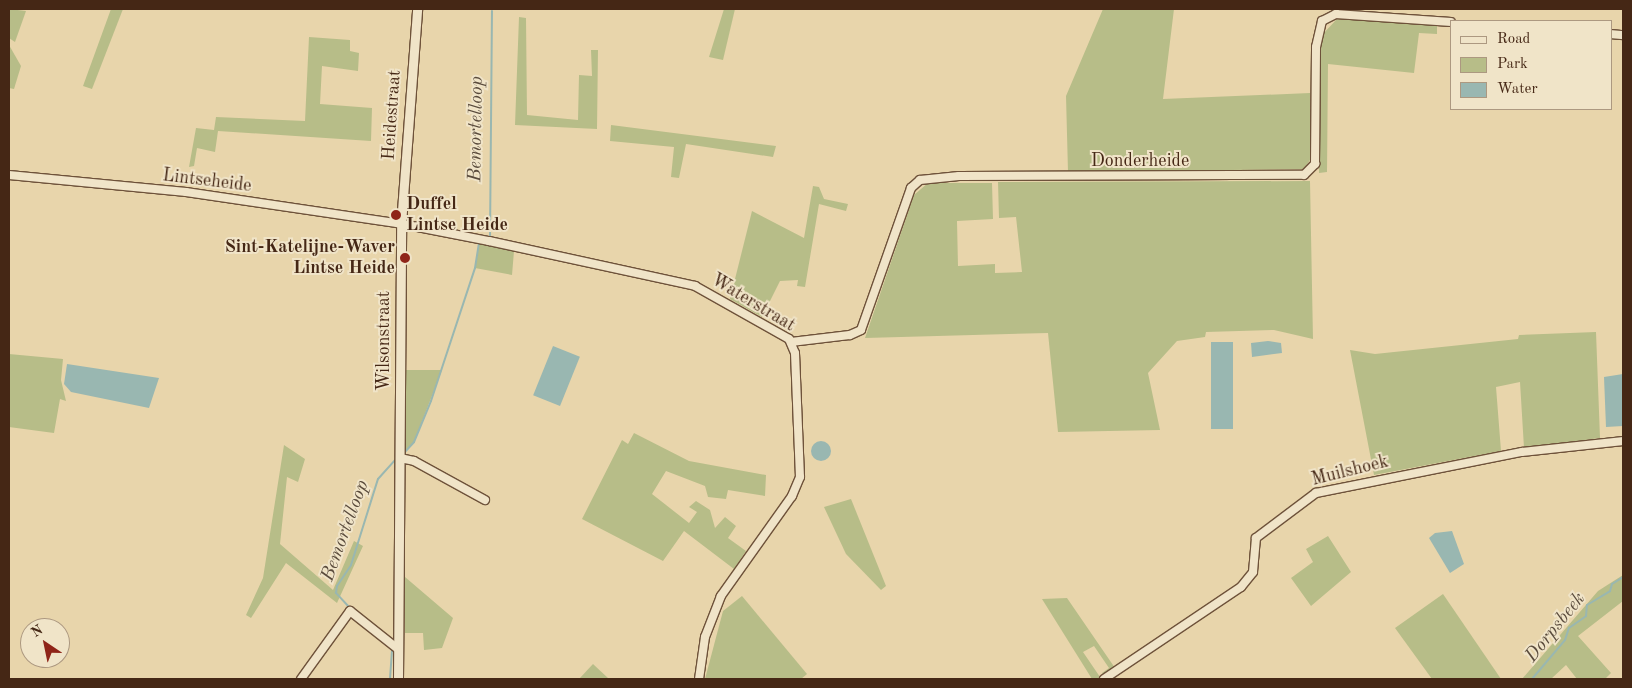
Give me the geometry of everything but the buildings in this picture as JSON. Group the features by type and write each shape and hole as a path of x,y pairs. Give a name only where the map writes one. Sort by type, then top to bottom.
{"street":[{"name":"Heidestraat","path":"401,224 417,9"},
{"name":"Donderheide","path":"791,342 850,335 861,330 911,188 920,180 958,176 1304,175 1315,164 1316,47 1322,21 1336,14 1450,22"},
{"name":"Lintseheide","path":"9,175 186,192 401,224"},
{"name":"Waterstraat","path":"401,224 695,286 791,342 795,354 800,477 792,496 721,596 705,637 699,679"},
{"name":"Wilsonstraat","path":"398,679 401,224"},
{"name":"Muilshoek","path":"1104,679 1241,587 1253,572 1256,538 1316,493 1522,452 1623,441"},
{"path":"400,458 414,461 485,500"},
{"path":"301,679 350,611 398,649"}],"green space":[{"path":"9,9 26,11 15,42 9,38"},
{"path":"111,9 123,9 92,89 83,86"},
{"path":"724,9 735,9 723,60 709,57"},
{"path":"1103,9 1174,9 1163,99 1310,93 1310,160 1304,169 1068,172 1066,96"},
{"path":"519,17 526,18 527,115 578,120 579,75 592,76 591,50 598,50 597,129 515,125"},
{"path":"1337,19 1437,25 1437,34 1419,33 1414,73 1328,64 1327,172 1319,173 1321,36"},
{"path":"309,37 350,40 350,51 359,53 358,71 322,66 320,104 372,108 371,141 218,131 215,152 197,148 194,166 189,167 196,128 214,130 216,117 305,121"},
{"path":"9,45 21,66 14,89 9,88"},
{"path":"611,125 776,146 773,157 686,144 679,178 671,177 674,147 610,141"},
{"path":"1310,181 1313,339 1274,330 1206,332 1205,337 1177,341 1148,373 1160,430 1058,432 1048,333 865,338 914,195 928,183 992,183 993,219 957,221 958,266 995,264 995,273 1022,272 1016,217 999,218 998,182"},
{"path":"813,186 819,187 824,199 848,204 846,211 819,204 805,287 797,286 798,280 780,281 762,317 730,299 752,211 804,238"},
{"path":"479,242 514,251 512,275 475,268"},
{"path":"1596,332 1600,438 1524,448 1520,382 1496,387 1501,451 1374,475 1350,350 1375,354 1518,339 1519,335"},
{"path":"9,354 63,359 61,380 66,401 60,399 54,433 9,427"},
{"path":"404,370 442,370 414,442 403,454"},
{"path":"634,433 689,461 766,475 765,496 728,490 726,499 708,497 705,486 666,471 652,494 689,523 697,512 689,507 696,501 710,510 715,528 725,517 736,526 728,538 746,551 734,569 684,531 663,561 582,519 622,440 628,444"},
{"path":"284,445 305,459 298,482 287,477 280,544 333,590 354,541 363,546 337,603 286,563 251,618 246,615 263,578"},
{"path":"851,499 886,586 881,590 846,554 824,507"},
{"path":"1328,536 1351,572 1311,606 1291,578 1313,562 1306,549"},
{"path":"1623,575 1623,601 1578,636 1611,673 1605,679 1577,679 1566,665 1551,679 1522,679 1598,591"},
{"path":"405,577 453,618 442,648 424,650 423,633 405,633"},
{"path":"1443,594 1501,679 1432,679 1395,628"},
{"path":"742,596 807,674 801,679 705,679 723,611"},
{"path":"1067,598 1115,668 1104,676 1102,673 1109,668 1094,646 1083,652 1100,677 1097,679 1092,679 1042,599"},
{"path":"593,664 609,679 579,679"}],"water":[{"path":"1268,341 1281,343 1282,353 1252,357 1251,343"},
{"path":"1211,342 1233,342 1233,429 1211,429"},
{"path":"553,346 580,357 560,406 533,395"},
{"path":"67,364 159,378 149,408 71,392 64,384"},
{"path":"1623,374 1623,426 1606,427 1604,377"},
{"path":"821,441 828,444 831,451 828,458 821,461 814,458 811,451 814,444"},
{"path":"1452,531 1464,564 1450,573 1429,538 1435,533"}],"waterway":[{"name":"Bemortelloop","path":"490,238 492,11"},
{"name":"Bemortelloop","path":"403,454 414,442 431,401 475,268 479,242"},
{"name":"Bemortelloop","path":"350,608 336,593 337,586 351,565 378,479 395,460"},
{"name":"Dorpsbeek","path":"1532,679 1565,640 1569,628 1586,616 1587,605 1610,591 1612,584 1623,577"},
{"name":"Bemortelloop","path":"390,679 392,648"}],"place":[{"name":"Duffel Lintse Heide","path":"396,215"},
{"name":"Sint-Katelijne-Waver Lintse Heide","path":"405,258"}]}
